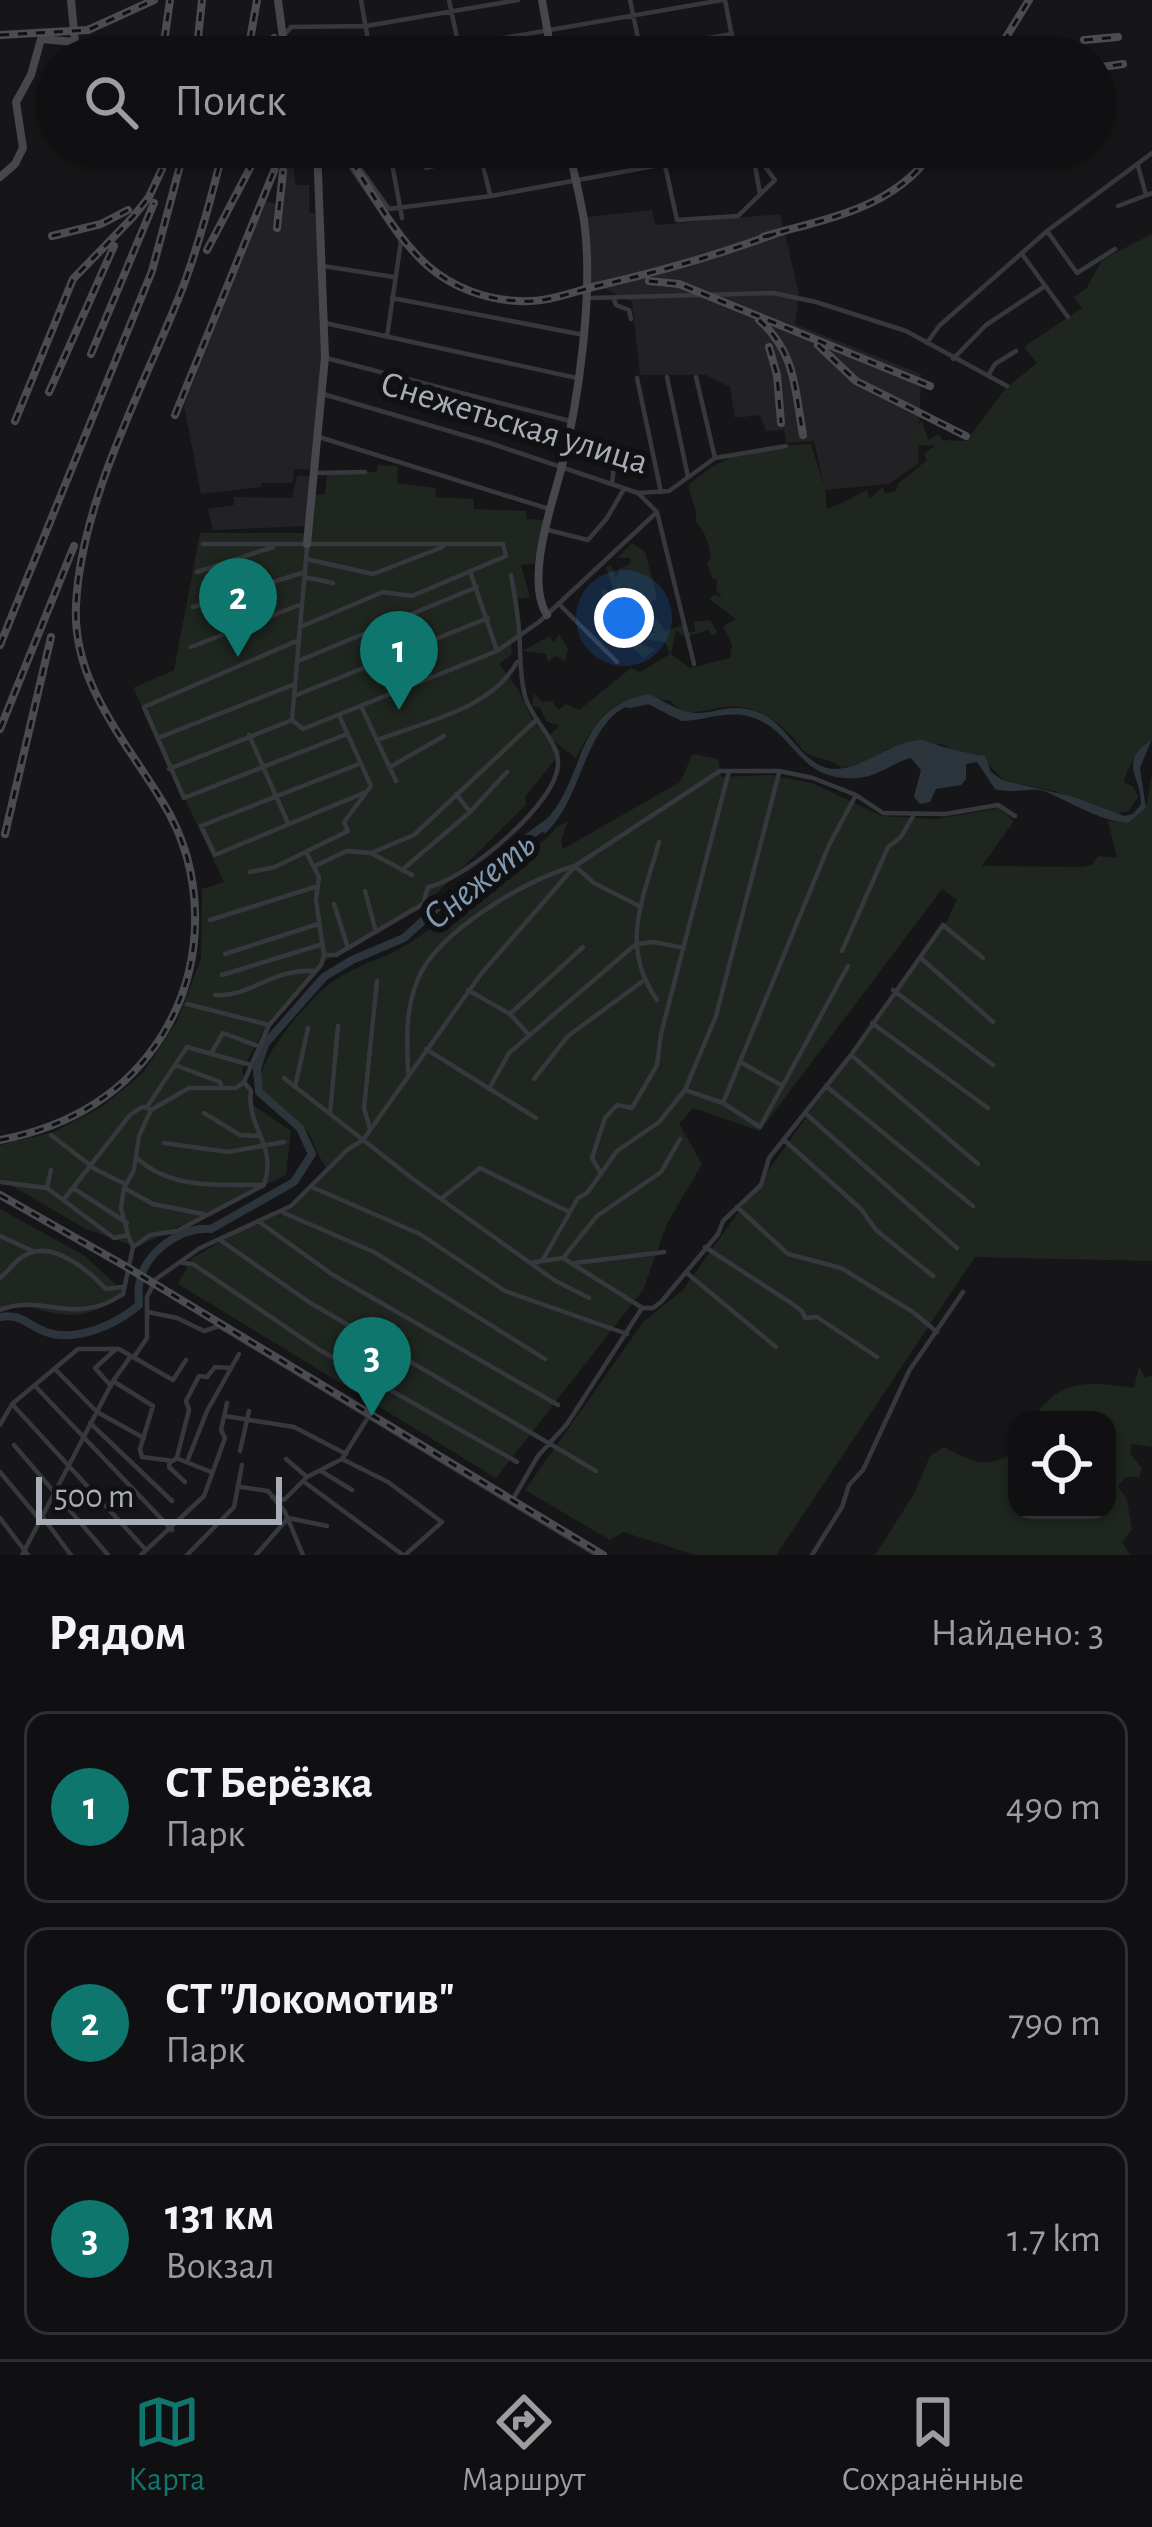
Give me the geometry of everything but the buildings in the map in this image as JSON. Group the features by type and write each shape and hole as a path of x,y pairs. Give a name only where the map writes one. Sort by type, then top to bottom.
{"street":[{"path":"71,0 74,36"},
{"path":"278,0 283,36"},
{"path":"361,0 368,36"},
{"path":"449,0 457,36"},
{"path":"284,36 291,26 366,26 518,0"},
{"path":"542,0 549,36"},
{"path":"630,0 637,36"},
{"path":"525,36 723,0 732,34 722,36"},
{"path":"0,177 15,164 23,148 16,102 36,58"},
{"path":"927,343 939,326 1047,231 1152,153"},
{"path":"1118,206 1149,194 1138,164"},
{"path":"292,720 325,357 318,168"},
{"path":"354,168 401,241 388,337"},
{"path":"356,168 383,206 401,214 647,168"},
{"path":"393,168 401,214"},
{"path":"484,168 491,196"},
{"path":"547,615 538,595 544,529 562,467 587,298 585,231 572,168"},
{"path":"665,168 676,220 738,216 775,180 766,168"},
{"path":"755,168 760,194"},
{"path":"1047,231 1077,273 1115,250"},
{"path":"1022,254 1068,317"},
{"path":"321,265 394,277"},
{"path":"953,359 986,326 1045,286"},
{"path":"587,298 773,293 868,317 1007,386"},
{"path":"392,298 584,335"},
{"path":"614,299 616,305 629,310 631,319"},
{"path":"323,322 577,378"},
{"path":"988,376 995,364 1016,351"},
{"path":"325,357 570,421"},
{"name":"Снежетьская улица","path":"667,377 688,479"},
{"path":"696,377 716,458"},
{"path":"637,378 661,492"},
{"name":"Снежетьская улица","path":"323,394 638,493 661,492 716,458 786,446"},
{"path":"319,437 549,509"},
{"path":"612,484 616,448"},
{"path":"314,473 365,472"},
{"path":"544,529 588,540 624,489"},
{"path":"638,493 657,512 694,664"},
{"path":"292,720 303,729 497,651 547,615 657,512"},
{"path":"202,544 502,544 506,556 412,596 383,592 300,627"},
{"path":"197,572 278,544"},
{"path":"306,559 373,574 448,545"},
{"path":"470,571 497,651"},
{"path":"193,607 305,574 333,583"},
{"path":"376,740 464,707 506,682 517,662 520,636 512,575"},
{"path":"298,661 476,587"},
{"path":"191,647 302,604"},
{"path":"559,604 617,662"},
{"path":"294,696 488,618"},
{"path":"298,640 144,707 184,798 347,734"},
{"path":"324,955 336,955 423,904 428,887 442,884 479,859 543,802 555,780 558,756 535,721 517,662"},
{"path":"158,738 295,684"},
{"path":"361,706 396,781"},
{"path":"250,872 275,867 348,831 344,822 370,786 339,715"},
{"path":"170,769 292,720"},
{"path":"371,853 414,835 535,721"},
{"path":"249,735 288,824"},
{"path":"390,767 444,736"},
{"path":"359,764 202,826 215,855 366,792"},
{"path":"0,1518 25,1553 112,1383 147,1338 147,1297 156,1279 200,1248 280,1211 363,1140 468,990 574,866 720,771 779,771 813,778 856,794 883,813 913,816 998,805 1015,816"},
{"path":"601,1174 592,1158 605,1118 617,1105 632,1108 657,1065 729,771"},
{"path":"542,1262 569,1213 617,1150 659,1122 685,1090 716,1016 779,771"},
{"path":"402,870 470,812 507,772"},
{"path":"457,794 470,812"},
{"path":"723,1103 829,845 856,794"},
{"path":"842,951 888,847 902,837 913,816"},
{"path":"657,1000 636,963 636,944 659,842"},
{"path":"315,866 347,851 371,853 412,875"},
{"path":"65,1198 130,1115 189,1088 236,1088 244,1082 269,1025 324,955 315,866 306,852"},
{"path":"574,866 594,883 642,907"},
{"path":"408,1073 405,1024 430,957 493,901 531,886 547,873 574,866"},
{"path":"210,920 318,886"},
{"path":"365,891 376,932"},
{"path":"334,904 348,948"},
{"path":"224,954 318,924"},
{"path":"563,1258 642,1308 653,1308 736,1205 760,1184 770,1158 803,1111 851,1055 943,925 983,958"},
{"path":"222,975 322,944"},
{"path":"489,1090 509,1053 636,944 684,948"},
{"path":"510,1014 584,947"},
{"path":"922,959 993,1022"},
{"path":"685,1090 723,1103 760,1127 848,966"},
{"path":"215,995 232,996 279,974 316,971"},
{"path":"370,1129 364,1108 377,981"},
{"path":"533,1078 568,1036 644,981"},
{"path":"468,990 510,1014 529,1035"},
{"path":"893,990 993,1065"},
{"path":"188,1004 269,1025"},
{"path":"872,1023 988,1108"},
{"path":"330,1114 338,1026"},
{"path":"295,1087 308,1028"},
{"path":"212,1053 223,1033 258,1046"},
{"path":"0,1310 46,1303 75,1313 106,1306 123,1294 133,1247 122,1208 125,1186 138,1159 139,1136 149,1109 187,1047 250,1065"},
{"path":"426,1049 536,1118"},
{"path":"851,1055 978,1164"},
{"path":"742,1063 782,1085"},
{"path":"176,1065 221,1086"},
{"path":"284,1078 531,1263 589,1298"},
{"path":"133,1247 150,1235 177,1231 264,1185 269,1165 248,1109 251,1091 244,1082"},
{"path":"826,1086 973,1206"},
{"path":"803,1111 957,1249"},
{"path":"204,1113 240,1135 261,1136"},
{"path":"50,1135 153,1204 204,1214"},
{"path":"531,1263 563,1258 597,1216 661,1172 680,1139"},
{"path":"784,1140 861,1209 876,1230 933,1276"},
{"path":"164,1143 228,1152 284,1142"},
{"path":"138,1159 153,1172 174,1180 264,1185"},
{"path":"442,1198 480,1168 569,1213"},
{"path":"47,1188 51,1170"},
{"path":"0,1182 47,1188 114,1238 128,1235"},
{"path":"73,1187 127,1223"},
{"path":"312,1187 421,1234 505,1292 626,1334"},
{"path":"736,1205 788,1254 841,1268 937,1332"},
{"path":"280,1211 374,1252 545,1359"},
{"path":"258,1221 332,1275 558,1405"},
{"path":"1,1238 76,1263 106,1289 123,1287"},
{"path":"220,1240 309,1302 596,1471"},
{"path":"705,1247 791,1303 805,1318 817,1317 877,1357"},
{"path":"0,1278 34,1251"},
{"path":"573,1264 664,1252"},
{"path":"183,1263 193,1264 318,1349 517,1462"},
{"path":"686,1272 776,1347"},
{"path":"812,1555 842,1507 849,1484 863,1470 909,1371 963,1292"},
{"path":"513,1499 642,1308"},
{"path":"148,1312 177,1318 204,1331 219,1325 597,1555"},
{"path":"0,1425 12,1404 78,1349 116,1349 173,1380 186,1360"},
{"path":"116,1349 95,1368 153,1406 140,1454 212,1472"},
{"path":"187,1463 207,1411 239,1354"},
{"path":"185,1482 169,1467 189,1410 186,1401 199,1376 207,1377 215,1367 231,1368"},
{"path":"56,1370 97,1412 144,1438"},
{"path":"36,1387 172,1530"},
{"path":"12,1404 143,1552 204,1496 225,1438 221,1430 226,1403"},
{"path":"225,1416 249,1416 294,1427 388,1482 442,1522 404,1555 286,1459"},
{"path":"240,1451 249,1416"},
{"path":"272,1497 284,1500 305,1479 344,1456 368,1418"},
{"path":"90,1424 172,1501"},
{"path":"14,1445 108,1555"},
{"path":"139,1468 146,1459"},
{"path":"188,1554 230,1514 242,1465"},
{"path":"319,1470 352,1490"},
{"path":"0,1472 70,1555"},
{"path":"240,1487 261,1488 272,1497 286,1515 303,1555"},
{"path":"256,1555 286,1515 291,1496"},
{"path":"286,1515 327,1526"}],"shaded area":[{"path":"280,168 296,168 295,185 309,185 309,213 317,213 322,382 313,470 294,469 292,483 262,483 261,487 201,494 184,406 264,201 277,204"},
{"path":"652,210 655,225 780,214 799,293 795,324 921,374 918,464 889,484 825,490 814,441 786,443 784,430 766,431 760,415 735,418 730,387 706,375 640,375 632,302 606,289 591,290 587,217"},
{"path":"1152,234 1152,739 1125,777 1138,797 1129,811 1115,814 1054,791 1003,780 979,754 964,755 941,744 887,749 866,762 842,768 808,754 777,723 748,709 694,712 652,698 623,702 602,717 576,758 551,739 561,752 525,797 526,805 435,895 322,963 269,1021 242,1070 252,1104 291,1131 286,1175 137,1247 86,1229 0,1179 0,1145 54,1132 103,1106 143,1073 177,1021 201,959 202,889 224,882 133,688 174,670 200,533 311,533 314,495 325,494 327,473 376,472 378,465 398,466 397,483 436,488 435,497 474,499 474,509 526,511 526,519 543,520 539,563 521,565 530,597 517,599 519,634 511,641 512,654 499,664 548,737 559,726 546,721 540,708 532,706 534,693 542,702 552,701 558,710 566,704 579,710 631,668 640,672 670,654 665,642 642,639 655,633 648,609 666,631 683,625 695,632 694,622 710,620 717,632 713,636 708,630 685,637 676,630 671,654 690,668 730,658 732,645 723,626 736,619 709,599 715,594 722,598 707,563 709,548 696,522 689,485 703,473 745,452 811,444 823,483 837,482 825,488 827,509 867,490 869,499 883,487 885,493 896,491 935,446 909,439 922,421 928,440 939,434 942,440 966,441 1005,389 1037,363 1024,347 1082,308 1074,297 1087,288 1102,260"},
{"path":"297,476 313,476 308,526 213,530 208,509 234,505 234,497 292,498"},
{"path":"632,543 645,552 657,597 643,604 646,620 631,637 633,642 656,649 644,658 624,638 623,629 630,630 629,625 619,623 635,619 618,615 601,594 602,588 615,595 606,567 611,565 616,578 619,569 631,563 630,558 617,558"},
{"path":"559,634 568,649 565,661 555,656 548,662 546,654 522,651 550,636 554,643"},
{"path":"649,694 689,712 740,708 762,714 824,767 847,768 899,745 923,740 985,756 991,772 1002,780 1074,797 1124,816 1141,804 1133,763 1152,739 1140,768 1146,808 1128,823 1044,791 995,789 977,762 966,764 961,785 936,789 930,802 920,804 914,797 921,770 911,758 866,777 838,777 808,764 764,722 730,715 681,721 667,704 639,703 619,711 603,727 559,817 544,834 540,826 566,789 592,731 623,702"},
{"path":"693,754 718,759 721,777 771,775 812,783 882,816 936,819 999,808 1014,821 982,866 1081,867 1092,865 1098,856 1117,858 1108,821 1128,823 1146,808 1152,775 1152,1261 975,1257 776,1555 695,1555 623,1532 610,1540 525,1490 644,1321 682,1291 948,919 957,900 942,889 760,1131 693,1108 679,1124 702,1164 667,1224 643,1290 496,1478 178,1284 192,1258 293,1208 326,1167 305,1128 273,1103 261,1084 276,1045 311,1001 332,982 404,946 450,915 507,873 557,827 568,821 563,849 680,782"},
{"path":"0,1209 85,1256 127,1295 77,1315 25,1306 0,1308"},
{"path":"1139,1366 1145,1378 1152,1375 1152,1447 1132,1444 1130,1453 1142,1468 1139,1477 1126,1477 1118,1486 1127,1500 1132,1529 1122,1542 1130,1555 875,1555 914,1494 930,1456 944,1447 981,1462 1008,1455 1008,1519 1116,1519 1116,1411 1038,1411 1053,1396 1076,1386 1134,1388"}],"waterway":[{"name":"Снежеть","path":"629,704 649,700 676,714"},
{"name":"Снежеть","path":"0,1317 19,1318 58,1335 108,1325 139,1305 142,1273 165,1244 188,1232 211,1229 294,1182 312,1154 300,1128 259,1092 257,1069 265,1044 324,977 404,938 457,890 549,822"}],"railway":[{"path":"0,35 88,30 154,0"},
{"path":"165,36 170,0"},
{"path":"198,36 202,0"},
{"path":"251,36 257,0"},
{"path":"1007,36 1029,0"},
{"path":"1116,65 1123,64"},
{"path":"0,645 152,271 179,168"},
{"path":"0,1140 72,1117 113,1090 163,1034 187,978 195,918 187,857 162,801 92,685 77,633 76,605 80,565 102,484 183,287 218,168"},
{"path":"207,250 250,168"},
{"path":"175,415 275,168"},
{"path":"356,168 415,254 448,281 495,298 551,298 690,262 777,233"},
{"path":"763,237 860,208 920,168"},
{"path":"15,421 73,279 133,217 162,169"},
{"path":"277,228 283,171"},
{"path":"91,354 154,203"},
{"path":"52,236 101,224 128,210"},
{"path":"49,392 114,246"},
{"path":"649,281 679,284 930,386"},
{"path":"759,320 787,359 803,435"},
{"path":"818,345 856,381 966,436"},
{"path":"769,347 781,423"},
{"path":"0,729 74,546"},
{"path":"5,834 51,637"},
{"path":"0,1195 603,1555"}],"place":[{"name":"СТ \"Локомотив\"","path":"238,657"},
{"name":"СТ Берёзка","path":"399,710"},
{"name":"131 км","path":"372,1416"}]}
